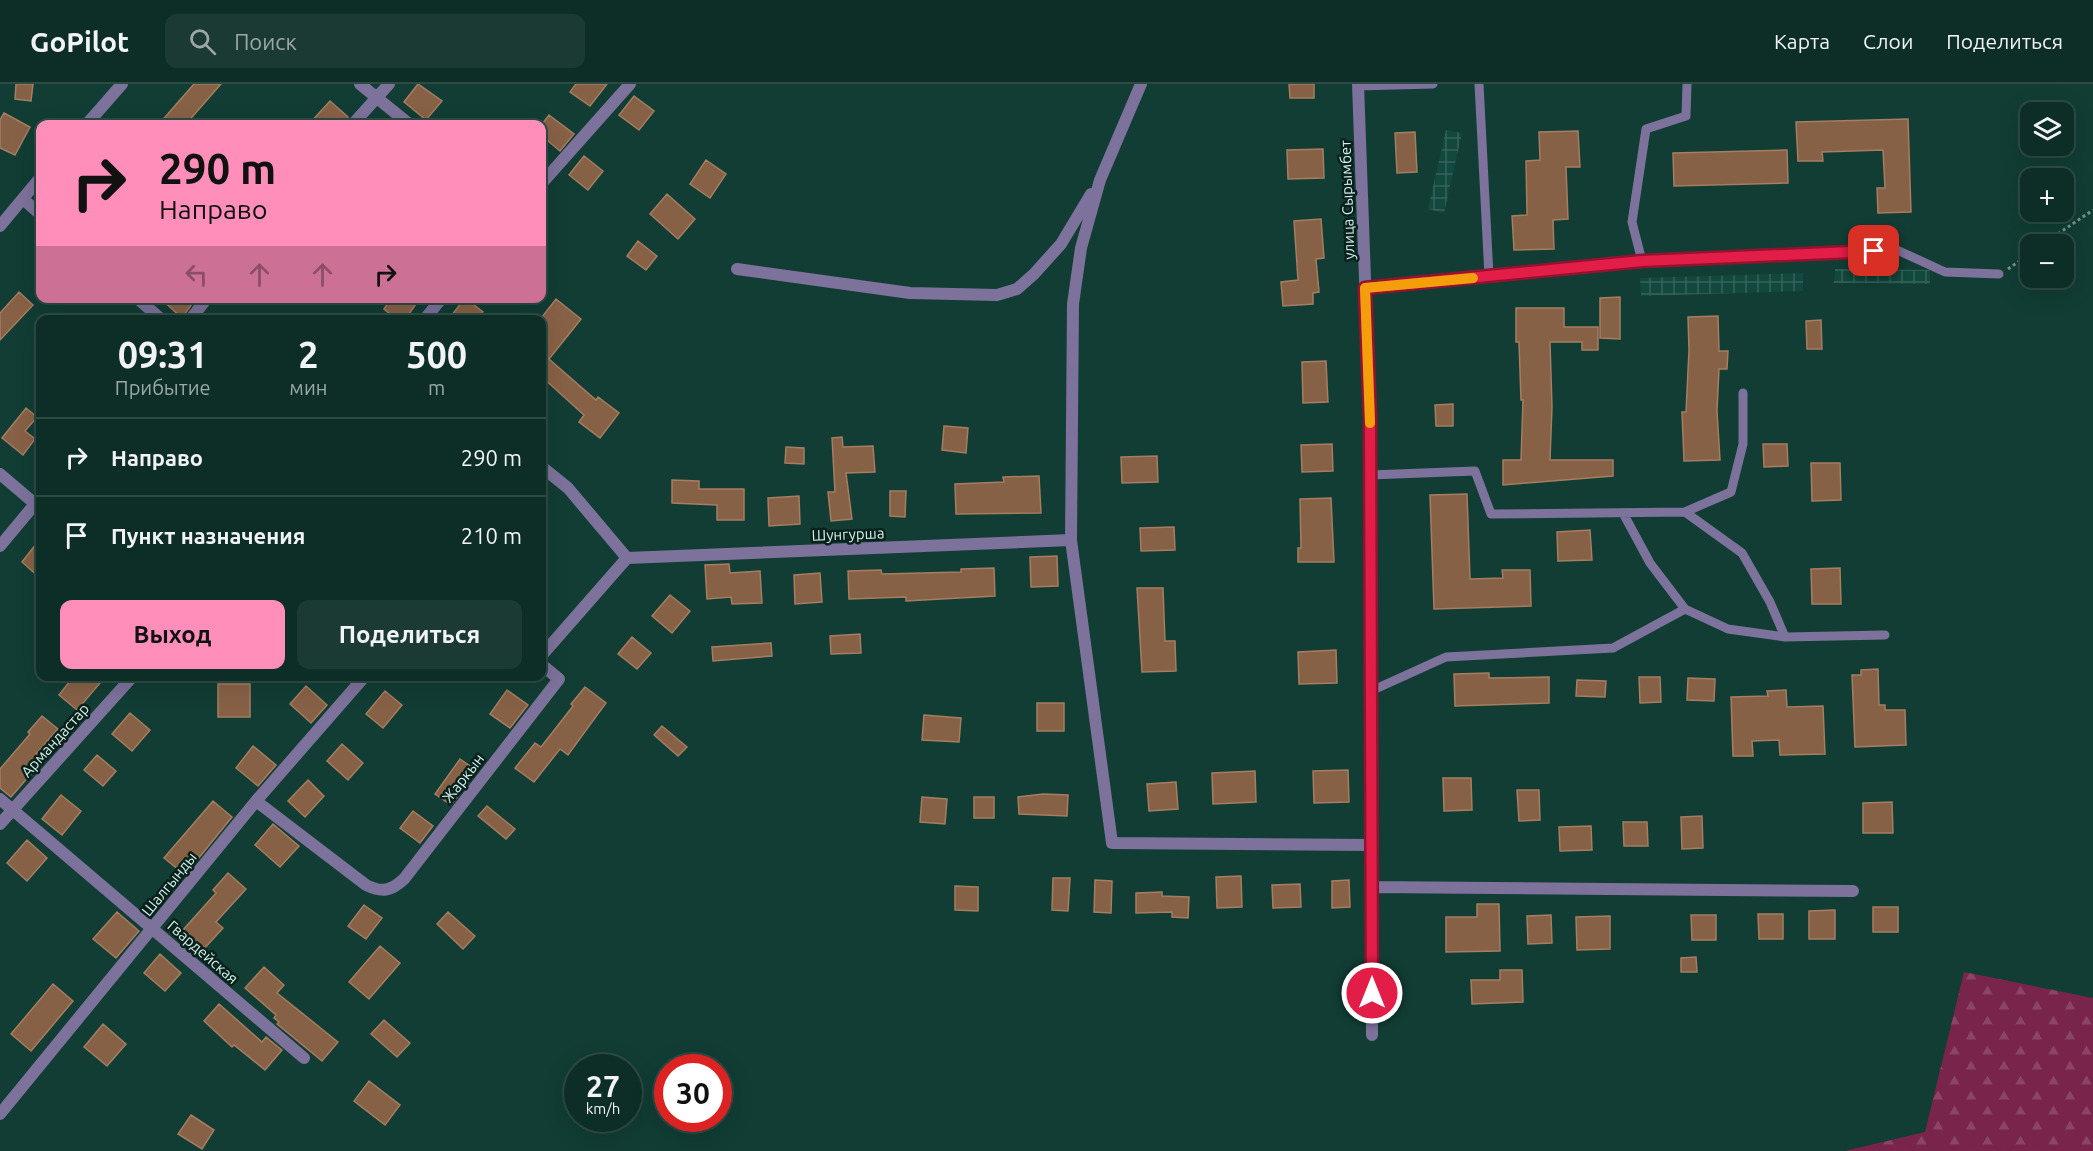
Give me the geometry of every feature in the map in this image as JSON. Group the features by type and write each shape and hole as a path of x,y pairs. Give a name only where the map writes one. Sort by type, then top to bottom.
{"street":[{"path":"90,120 122,84"},
{"path":"360,84 405,120"},
{"path":"356,120 389,84"},
{"path":"546,178 630,84"},
{"path":"1141,84 1100,180 1081,248 1072,304 1071,540 1112,843 1371,845"},
{"name":"улица Сырымбет","path":"1358,85 1370,475 1372,1035"},
{"path":"737,269 910,293 997,295 1017,289 1061,244 1100,180"},
{"path":"0,226 36,183"},
{"path":"23,198 36,210"},
{"path":"143,303 157,315"},
{"path":"194,315 203,303"},
{"path":"428,315 438,303"},
{"path":"546,469 568,488 627,558 546,650"},
{"path":"0,474 36,502"},
{"path":"0,546 36,507"},
{"name":"Шунгурша","path":"627,558 1071,540"},
{"name":"Жаркын","path":"256,801 366,885 376,890 387,891 404,879 559,679 546,668"},
{"name":"Армандастар","path":"0,824 128,681"},
{"name":"Шалгынды","path":"0,1114 256,801 360,681"},
{"name":"Гвардейская","path":"0,799 304,1058"},
{"path":"1371,887 1853,891"}],"lane":[{"path":"1358,85 1433,84"},
{"path":"1479,84 1489,276"},
{"path":"1642,261 1632,222 1646,129 1686,116 1687,84"},
{"path":"1365,288 1642,261 1897,250 1945,272 1999,274"},
{"path":"1370,475 1475,471 1491,514 1685,512 1731,492 1743,444 1743,393"},
{"path":"1685,512 1742,553 1770,602 1785,637"},
{"path":"1623,513 1650,562 1685,609 1728,629 1785,637 1885,635"},
{"path":"1371,690 1446,657 1613,648 1685,609"}],"path":[{"path":"2058,234 2093,210"},
{"path":"1999,274 2020,260"}],"shaded area":[{"path":"1446,130 1462,133 1444,213 1428,209"},
{"path":"1835,269 1930,270 1930,284 1834,283"},
{"path":"1803,273 1803,291 1641,296 1640,278"}],"green space":[{"path":"1964,972 2093,998 2093,1151 1845,1151 1925,1132"}],"building":[{"path":"16,84 33,84 31,101 15,99"},
{"path":"194,84 221,84 190,120 162,120"},
{"path":"418,84 442,101 426,120 404,102"},
{"path":"576,84 607,84 590,106 570,92"},
{"path":"1289,84 1314,84 1314,98 1290,98"},
{"path":"634,96 654,111 639,130 619,115"},
{"path":"330,101 348,117 347,120 313,120"},
{"path":"4,113 30,127 15,155 0,148 0,120"},
{"path":"549,115 574,134 560,151 546,139 545,120"},
{"path":"1908,119 1911,212 1878,213 1877,188 1885,188 1883,150 1822,152 1823,161 1798,161 1796,122"},
{"path":"1578,131 1580,167 1566,167 1568,219 1553,220 1554,249 1514,250 1512,216 1527,215 1526,161 1540,160 1539,132"},
{"path":"1415,132 1417,172 1397,173 1395,133"},
{"path":"1323,149 1324,178 1288,179 1287,150"},
{"path":"1787,150 1788,183 1674,186 1673,153"},
{"path":"584,156 603,171 588,190 569,175"},
{"path":"706,160 726,174 710,198 690,184"},
{"path":"667,194 695,219 678,239 650,214"},
{"path":"1321,219 1324,258 1316,259 1319,292 1313,293 1313,304 1283,306 1281,282 1298,280 1294,221"},
{"path":"638,241 657,256 646,270 627,256"},
{"path":"19,292 33,305 0,340 0,313"},
{"path":"1620,297 1620,339 1600,338 1600,298"},
{"path":"556,299 581,319 549,359 596,400 598,397 619,413 600,438 579,422 584,415 546,381 546,315 544,315"},
{"path":"166,303 192,303 184,315 179,315"},
{"path":"388,303 417,303 408,315 391,315 384,309"},
{"path":"461,303 471,303 483,312 481,315 452,315"},
{"path":"1516,308 1564,308 1564,327 1598,327 1598,350 1582,350 1582,342 1550,342 1552,407 1550,460 1613,460 1613,476 1503,485 1503,460 1521,460 1523,400 1521,400 1519,342 1516,342"},
{"path":"1718,316 1719,351 1728,351 1727,369 1719,369 1717,411 1720,460 1684,461 1682,412 1686,412 1688,317"},
{"path":"1821,320 1822,349 1807,349 1806,321"},
{"path":"1326,361 1328,402 1303,403 1302,362"},
{"path":"1453,404 1453,426 1436,426 1435,405"},
{"path":"26,408 36,416 25,431 35,439 23,455 2,438"},
{"path":"944,426 968,428 966,453 942,450"},
{"path":"842,437 843,447 873,446 875,472 846,473 852,519 831,521 828,492 835,492 832,438"},
{"path":"1332,444 1333,471 1302,472 1301,445"},
{"path":"1763,444 1787,444 1788,466 1764,467"},
{"path":"786,447 804,448 804,464 785,463"},
{"path":"1157,456 1158,482 1122,483 1121,457"},
{"path":"1811,463 1840,463 1841,500 1812,501"},
{"path":"1039,476 1041,513 956,514 955,484 1004,482 1003,477"},
{"path":"672,480 699,481 699,489 744,489 744,520 717,520 717,505 672,503"},
{"path":"890,491 906,491 905,517 890,516"},
{"path":"1467,494 1470,579 1503,578 1502,570 1530,570 1531,606 1434,609 1430,495"},
{"path":"799,496 800,524 769,526 768,498"},
{"path":"1331,498 1334,562 1298,562 1298,548 1301,548 1300,499"},
{"path":"1174,527 1175,550 1141,551 1140,528"},
{"path":"1590,530 1592,560 1558,561 1557,532"},
{"path":"36,544 36,574 22,562"},
{"path":"1057,556 1058,586 1031,587 1030,557"},
{"path":"729,564 730,573 760,571 762,603 732,604 731,597 707,599 705,565"},
{"path":"994,568 995,596 906,601 906,597 849,599 848,571 881,570 882,574 961,572 961,569"},
{"path":"1840,568 1841,604 1812,604 1811,569"},
{"path":"820,573 822,602 795,604 794,575"},
{"path":"1137,588 1163,588 1165,641 1175,641 1176,671 1142,672"},
{"path":"670,595 690,611 672,633 652,616"},
{"path":"860,634 861,653 831,654 830,636"},
{"path":"632,637 651,653 637,669 618,654"},
{"path":"771,643 772,656 713,661 712,647"},
{"path":"1336,650 1337,683 1299,684 1298,652"},
{"path":"1878,669 1879,705 1885,705 1885,710 1905,710 1906,745 1855,747 1852,675 1861,675 1861,670"},
{"path":"1489,673 1489,678 1549,677 1549,703 1455,706 1454,674"},
{"path":"1639,677 1660,677 1661,702 1640,703"},
{"path":"1688,678 1715,679 1714,701 1687,700"},
{"path":"1577,680 1606,681 1605,697 1576,696"},
{"path":"70,681 102,681 77,710 59,695"},
{"path":"218,684 250,684 250,717 218,717"},
{"path":"306,686 327,705 311,723 290,704"},
{"path":"585,687 606,703 568,755 560,749 534,782 515,768 535,743 541,747"},
{"path":"507,690 528,705 510,728 490,714"},
{"path":"1786,690 1787,707 1823,706 1825,754 1780,755 1779,740 1752,741 1753,756 1733,756 1731,697 1768,696 1767,691"},
{"path":"385,691 402,705 383,728 366,714"},
{"path":"1037,703 1064,703 1064,731 1037,731"},
{"path":"130,713 150,730 132,751 112,734"},
{"path":"924,715 961,718 959,742 922,740"},
{"path":"42,716 58,729 36,754 43,760 11,797 0,788 0,769"},
{"path":"662,726 687,747 678,756 654,735"},
{"path":"342,744 363,763 348,780 327,761"},
{"path":"253,746 276,765 258,786 236,768"},
{"path":"97,755 116,771 103,786 84,770"},
{"path":"460,759 477,771 451,805 435,794"},
{"path":"1348,770 1349,802 1314,803 1313,771"},
{"path":"1255,771 1256,802 1213,804 1212,773"},
{"path":"1443,778 1471,778 1472,810 1444,811"},
{"path":"308,780 324,796 305,817 288,801"},
{"path":"1176,782 1178,809 1149,811 1147,784"},
{"path":"1517,790 1539,790 1540,820 1519,821"},
{"path":"1043,794 1068,795 1067,816 1019,814 1018,797"},
{"path":"61,795 81,811 62,835 42,819"},
{"path":"922,797 947,799 945,824 920,822"},
{"path":"974,797 994,797 994,818 974,818"},
{"path":"213,801 232,817 185,875 164,858"},
{"path":"1892,802 1893,833 1863,833 1863,803"},
{"path":"487,806 515,829 506,839 478,816"},
{"path":"413,811 433,826 420,843 400,828"},
{"path":"1702,816 1703,848 1682,849 1681,817"},
{"path":"1623,822 1647,822 1648,846 1624,846"},
{"path":"273,824 299,846 280,867 255,845"},
{"path":"1591,826 1592,850 1560,851 1559,827"},
{"path":"27,840 47,858 27,881 7,863"},
{"path":"228,873 246,889 216,922 223,928 203,950 182,931 216,893 213,890"},
{"path":"1241,876 1242,907 1217,908 1216,877"},
{"path":"1053,878 1070,878 1068,911 1052,910"},
{"path":"1095,880 1112,881 1111,913 1094,912"},
{"path":"1349,880 1350,907 1332,908 1332,881"},
{"path":"1300,884 1301,907 1273,908 1272,885"},
{"path":"955,886 978,887 978,911 955,910"},
{"path":"1162,892 1162,896 1189,897 1188,918 1172,917 1172,912 1136,913 1136,893"},
{"path":"1477,904 1499,904 1500,951 1446,952 1446,917 1477,917"},
{"path":"364,905 382,918 366,939 348,926"},
{"path":"1873,907 1898,907 1898,932 1873,932"},
{"path":"1835,910 1835,939 1809,939 1809,911"},
{"path":"117,912 139,931 116,958 93,939"},
{"path":"448,912 475,936 463,949 437,924"},
{"path":"1758,914 1783,914 1783,939 1759,939"},
{"path":"1551,915 1552,943 1528,944 1527,916"},
{"path":"1691,915 1716,915 1716,940 1692,940"},
{"path":"1610,916 1610,949 1577,950 1576,917"},
{"path":"380,946 400,963 369,999 349,982"},
{"path":"160,954 181,973 165,991 144,973"},
{"path":"1696,957 1697,972 1681,972 1681,958"},
{"path":"264,967 284,985 277,993 338,1042 322,1061 277,1024 279,1022 274,1018 276,1015 245,988"},
{"path":"1500,970 1522,970 1523,1002 1472,1004 1471,980 1500,980"},
{"path":"53,984 73,1001 31,1051 11,1034"},
{"path":"219,1004 262,1042 266,1037 282,1050 265,1070 234,1045 232,1047 204,1021"},
{"path":"384,1020 410,1043 397,1057 371,1034"},
{"path":"103,1024 126,1044 107,1066 84,1047"},
{"path":"369,1081 400,1105 385,1125 354,1101"},
{"path":"191,1115 214,1130 202,1149 178,1134"}],"slow traffic":[{"path":"1370,423 1365,288 1473,278"}],"route":[{"path":"1372,993 1370,418 1365,288 1642,261 1874,251"}]}
